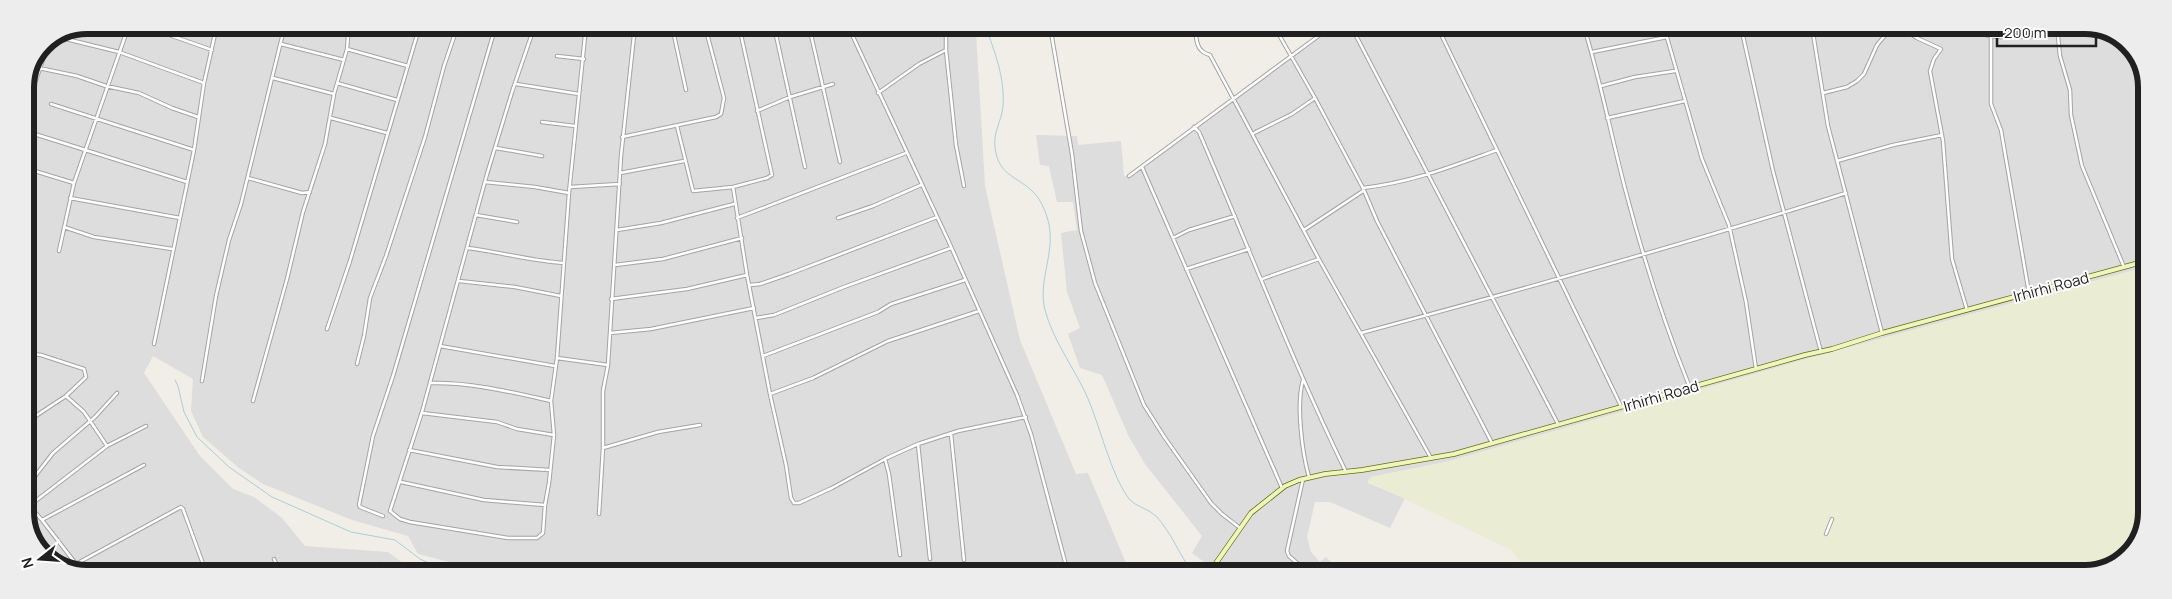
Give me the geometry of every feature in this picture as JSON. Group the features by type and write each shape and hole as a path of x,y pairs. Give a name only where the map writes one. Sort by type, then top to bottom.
{"street":[{"path":"58,251 74,183 97,119 106,86 126,34"},
{"path":"167,34 212,50"},
{"path":"154,344 194,150 204,83 215,34"},
{"path":"202,381 228,240 248,178 283,34"},
{"path":"253,401 331,118 334,94 347,49 349,34"},
{"path":"326,329 350,261 417,35 414,34"},
{"path":"357,364 370,298 386,256 425,137 444,66 455,34"},
{"path":"383,516 359,505 372,436 393,376 493,34"},
{"path":"532,34 512,92 485,182 422,412 390,512 400,519 508,538 540,537 543,533 544,505 554,435 551,401 557,358 569,193 586,34"},
{"path":"599,514 603,448 603,391 608,365 622,137 634,34"},
{"path":"674,34 686,90"},
{"path":"622,137 716,117 721,114 724,98 707,34"},
{"path":"677,126 684,161 694,191 733,187 772,175 741,34"},
{"path":"776,34 805,167"},
{"path":"811,34 840,162"},
{"path":"852,34 878,94 937,217 1026,417 1066,565"},
{"path":"946,34 956,145 964,186"},
{"path":"1051,34 1072,154 1081,231 1096,283 1144,405 1211,503 1240,528"},
{"path":"1197,34 1198,45 1201,51 1210,56 1319,259 1431,458"},
{"path":"1279,34 1363,190 1492,443"},
{"path":"1129,176 1321,34"},
{"path":"1355,34 1558,425"},
{"path":"1441,34 1622,407"},
{"path":"1586,34 1643,256 1666,328 1690,388"},
{"path":"1666,34 1702,159 1730,230 1746,302 1756,369"},
{"path":"1743,34 1784,213 1821,352"},
{"path":"1813,34 1828,126 1882,332"},
{"path":"1823,93 1847,87 1857,82 1864,74 1877,45 1886,34"},
{"path":"1911,34 1941,49 1934,59 1930,71 1942,135 1952,259 1967,310"},
{"path":"1980,34 1991,37 2057,34 2060,56 2070,90 2072,115 2082,166 2124,267"},
{"path":"1992,34 1991,104 2001,130 2029,293"},
{"path":"1592,52 1667,37"},
{"path":"65,39 119,52 204,83"},
{"path":"281,44 344,60"},
{"path":"347,49 408,66"},
{"path":"878,94 912,68 946,50"},
{"path":"35,82 44,56"},
{"path":"557,56 584,59"},
{"path":"39,68 139,93 198,117"},
{"path":"1601,86 1635,77 1676,70"},
{"path":"274,78 334,94"},
{"path":"337,83 397,100"},
{"path":"516,84 579,94"},
{"path":"757,111 790,97 833,84"},
{"path":"1251,134 1292,114 1315,98"},
{"path":"1607,118 1686,101"},
{"path":"51,104 194,150"},
{"path":"331,118 387,133"},
{"path":"542,122 575,126"},
{"path":"1194,127 1199,132 1236,216 1303,379 1346,472"},
{"path":"34,134 187,182"},
{"path":"1838,161 1893,144 1942,135"},
{"path":"496,148 542,156"},
{"path":"1304,230 1363,190 1429,175 1497,150"},
{"path":"738,218 907,152"},
{"path":"620,173 684,161"},
{"path":"1142,168 1282,488"},
{"path":"34,171 74,183"},
{"path":"248,178 302,193 310,192"},
{"path":"485,182 569,193"},
{"path":"570,187 620,184"},
{"path":"838,218 873,206 921,185"},
{"path":"733,187 734,204 742,238 747,275 791,498 794,503 799,503 832,488 885,459 918,444 950,434 1026,417"},
{"path":"1361,333 1559,277 1643,256 1846,193"},
{"path":"70,198 180,218"},
{"path":"617,230 646,226 734,204"},
{"path":"476,215 517,222"},
{"path":"1173,238 1189,230 1236,216"},
{"path":"750,285 760,284 789,274 937,217"},
{"path":"64,227 94,237 172,250"},
{"path":"615,264 663,259 742,238"},
{"path":"468,248 505,252 545,262 564,263"},
{"path":"756,318 774,316 844,287 951,248"},
{"path":"1186,268 1249,249"},
{"path":"1262,280 1319,259"},
{"name":"Irhirhi Road","path":"1215,565 1251,514 1282,488 1309,477 1431,458 1492,443 1821,352 1882,332 2138,263"},
{"path":"611,299 687,290 747,275"},
{"path":"763,356 878,312 891,304 965,280"},
{"path":"459,281 515,287 561,296"},
{"path":"609,333 651,328 754,308"},
{"path":"770,394 813,378 888,341 979,311"},
{"path":"440,346 556,366"},
{"path":"34,354 84,369 86,377 66,396 34,417"},
{"path":"557,358 608,365"},
{"path":"1303,379 1299,392 1299,404 1309,477"},
{"path":"430,383 450,383 502,390 551,401"},
{"path":"34,477 53,453 117,393"},
{"path":"66,396 84,412 106,446"},
{"path":"422,412 484,420 517,429 554,435"},
{"path":"603,448 658,432 700,425"},
{"path":"34,502 106,446 146,426"},
{"path":"950,434 964,560"},
{"path":"918,444 930,558"},
{"path":"409,450 497,467 550,470"},
{"path":"885,459 889,474 900,555"},
{"path":"42,520 144,465"},
{"path":"1299,565 1289,556 1287,551 1303,479"},
{"path":"400,482 484,500 544,505"},
{"path":"79,565 181,508 185,514 203,565"},
{"path":"34,511 74,563"},
{"path":"1826,534 1832,519"},
{"path":"274,559 277,565"}],"shaded area":[{"path":"87,34 976,34 985,186 1020,340 1076,474 1088,473 1127,565 461,565 418,554 408,536 352,520 263,484 239,468 203,437 191,411 193,379 153,356 144,373 200,456 233,489 254,497 282,518 305,546 388,552 406,565 80,565 65,561 65,534 39,534 34,516 34,87 38,67 49,49 67,38"},
{"path":"1322,34 2092,34 2109,39 2120,47 2131,60 2137,77 2138,269 1821,355 1446,462 1371,477 1368,483 1405,498 1390,528 1330,502 1315,502 1307,537 1311,552 1320,562 1326,557 1334,565 1208,565 1192,553 1202,536 1145,464 1129,437 1102,375 1080,368 1068,334 1080,328 1067,292 1061,233 1077,230 1073,202 1057,202 1049,166 1040,165 1036,135 1077,136 1078,145 1121,141 1124,176 1128,176"}],"green space":[{"path":"2138,269 2138,519 2133,536 2125,547 2109,560 2092,565 1522,565 1511,550 1367,481 1371,477 1446,462 1821,355"}],"waterway":[{"path":"988,34 1001,75 1003,96 1003,106 996,131 995,147 997,157 1000,164 1010,175 1037,196 1045,211 1050,229 1049,252 1043,287 1043,298 1048,321 1085,392 1123,490 1130,500 1156,516 1188,565"},
{"path":"175,380 184,412 197,437 229,467 272,497 351,532 395,540 420,559 433,565"}]}
